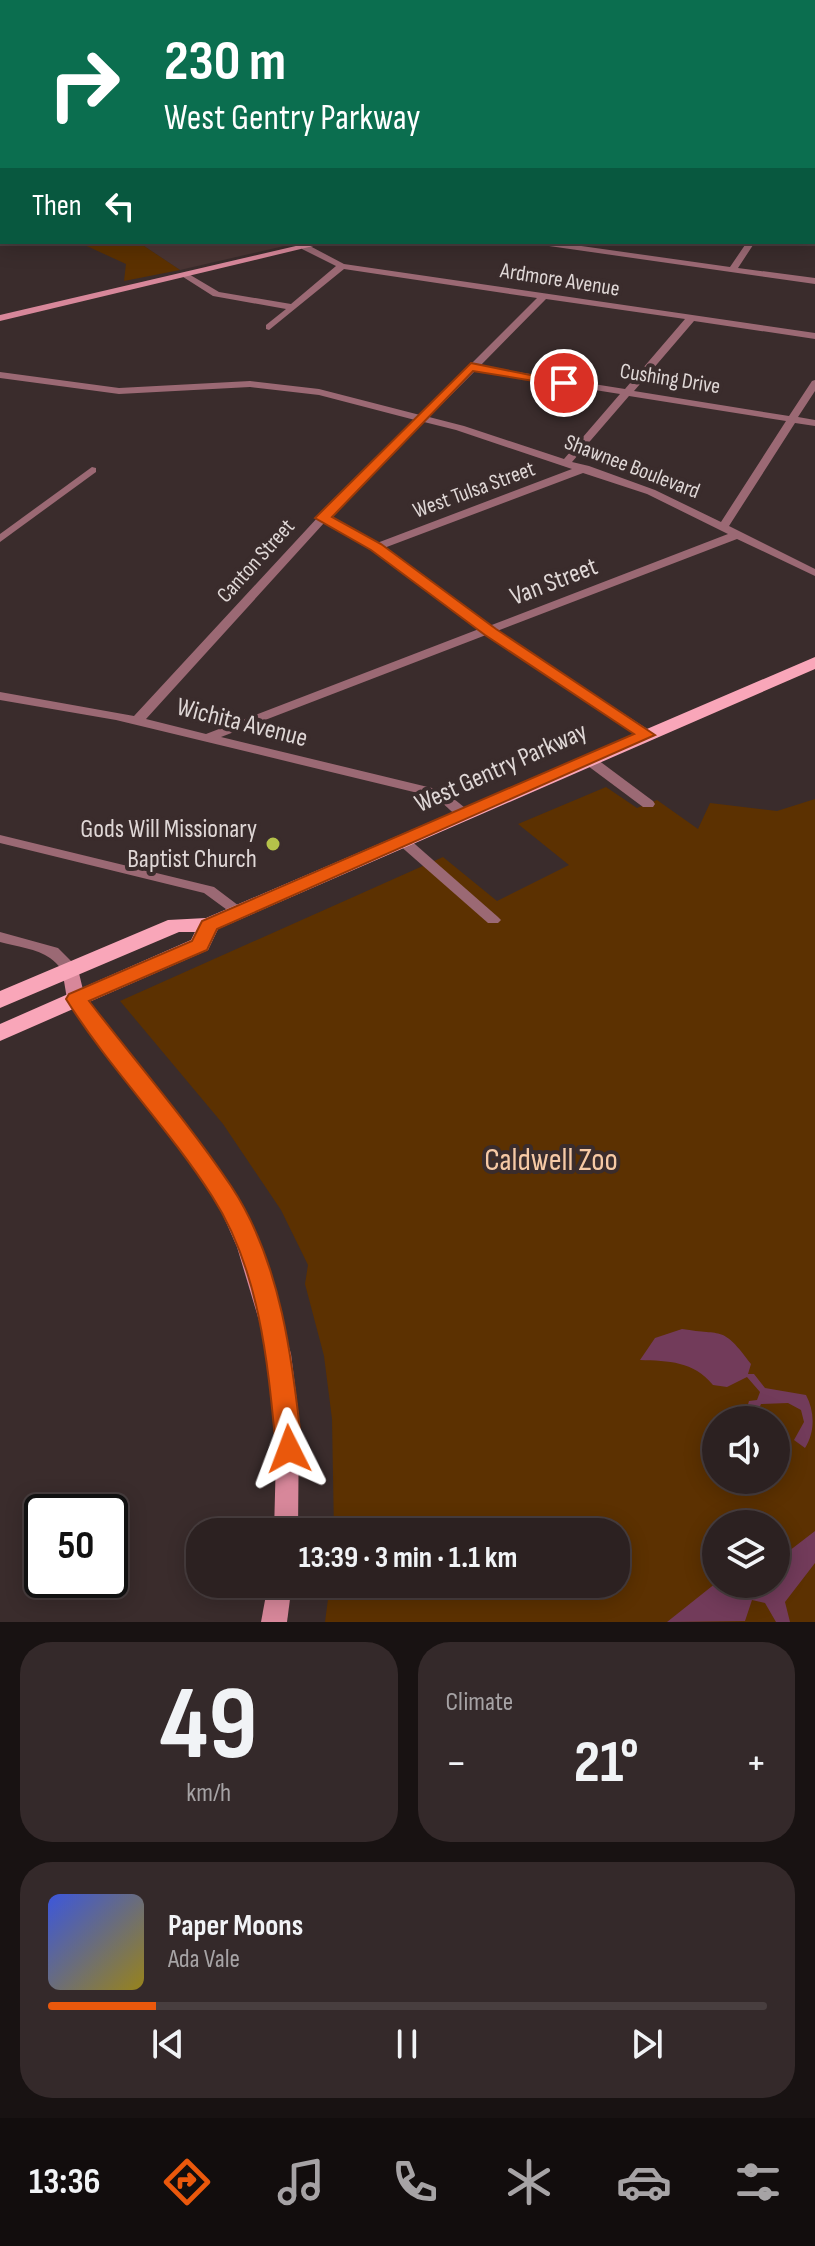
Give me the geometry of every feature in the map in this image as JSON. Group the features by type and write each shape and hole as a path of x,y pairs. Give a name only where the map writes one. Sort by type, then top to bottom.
{"main road":[{"path":"0,318 317,244"},
{"name":"West Gentry Parkway","path":"0,1000 176,925 209,925 815,662"},
{"name":"West Gentry Parkway","path":"0,1033 200,945 209,925"},
{"path":"71,969 76,999 216,1182 248,1247 280,1354 288,1418 286,1518"},
{"path":"274,1622 278,1598"}],"street":[{"path":"549,244 815,281"},
{"path":"732,270 750,244"},
{"name":"Ardmore Avenue","path":"305,247 342,266 815,336"},
{"path":"269,327 342,266"},
{"path":"184,275 216,294 292,307"},
{"name":"Canton Street","path":"137,721 323,518 420,417 544,296"},
{"name":"West Tulsa Street","path":"567,462 691,318"},
{"name":"Cushing Drive","path":"471,367 815,423"},
{"name":"Shawnee Boulevard","path":"0,375 119,391 271,385 420,417 567,462 651,492 815,573"},
{"path":"724,526 815,383"},
{"name":"West Tulsa Street","path":"376,547 585,468"},
{"path":"0,539 92,470"},
{"path":"323,518 376,547 490,632 647,735"},
{"name":"Van Street","path":"204,739 490,632 739,534"},
{"name":"Wichita Avenue","path":"0,696 137,721 433,793 465,815"},
{"path":"589,760 648,804"},
{"path":"0,839 209,890 239,912"},
{"path":"403,841 493,920"},
{"path":"0,937 53,952 71,969"}],"shaded area":[{"path":"141,244 292,244 180,270"},
{"path":"682,1329 721,1334 734,1343 751,1364 748,1374 754,1374 765,1388 806,1395 813,1422 805,1448 794,1440 804,1422 801,1410 788,1403 748,1406 749,1401 757,1400 760,1392 747,1377 727,1387 713,1385 689,1367 671,1362 640,1360 655,1338"},
{"path":"815,1531 815,1563 790,1596 790,1550"},
{"path":"702,1594 702,1598 788,1598 785,1602 790,1622 776,1622 765,1603 752,1600 745,1621 667,1622"}],"green space":[{"path":"82,244 141,244 180,270 124,281 126,264"},
{"name":"Caldwell Zoo","path":"606,787 637,808 657,800 698,829 710,803 777,811 815,799 815,1622 325,1622 328,1598 630,1598 630,1518 334,1518 332,1419 324,1356 305,1284 308,1265 281,1210 223,1124 120,1001 443,857 497,901 569,865 518,824"}],"place":[{"name":"Gods Will Missionary Baptist Church","path":"273,844"}],"route":[{"path":"289,1449 280,1354 269,1311 248,1247 223,1193 192,1148 76,999 200,945 209,925 647,735 490,632 376,547 323,518 471,367 564,383"}]}
